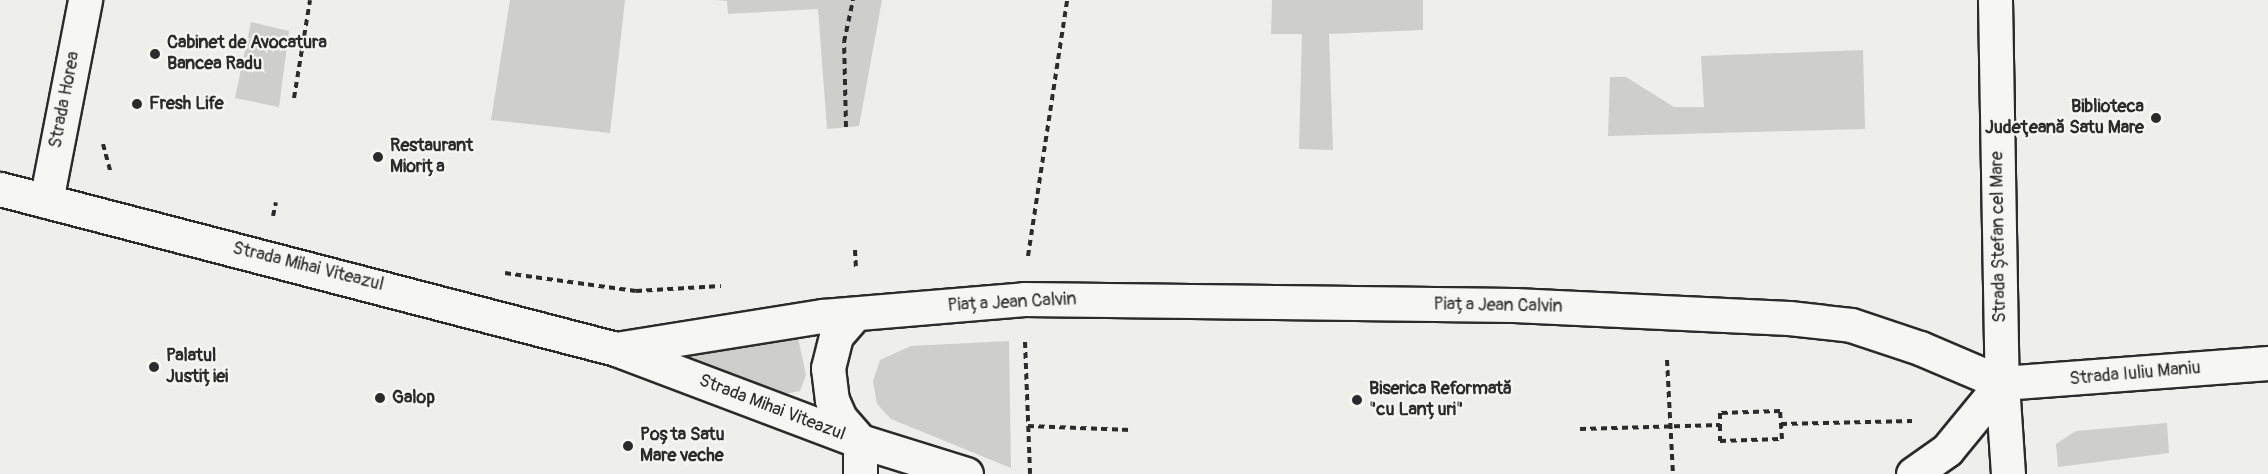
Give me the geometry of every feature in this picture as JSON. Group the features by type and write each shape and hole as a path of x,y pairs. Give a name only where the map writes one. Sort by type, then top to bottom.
{"street":[{"name":"Strada Horea","path":"46,201 85,0"},
{"name":"Strada Ștefan cel Mare","path":"1995,0 2002,383 2008,474"},
{"name":"Strada Mihai Viteazul","path":"0,189 616,349 860,441"},
{"name":"Piața Jean Calvin","path":"839,315 1024,299 1514,305 1789,318 1851,326 1920,348 2002,383"},
{"name":"Strada Mihai Viteazul","path":"616,349 839,315"},
{"path":"839,315 828,368 832,400 840,418 860,441 966,474"},
{"name":"Strada Iuliu Maniu","path":"2002,383 2268,363"},
{"path":"1913,474 1947,450 2002,383"},
{"path":"860,441 860,474"}],"path":[{"path":"294,98 310,0"},
{"path":"846,127 844,42 853,0"},
{"path":"1027,261 1067,0"},
{"path":"101,132 108,169 114,177"},
{"path":"272,223 276,202"},
{"path":"855,250 857,278"},
{"path":"498,272 636,291 727,286"},
{"path":"1024,334 1030,474"},
{"path":"1667,360 1673,474"},
{"path":"1780,411 1782,439 1720,441 1720,425 1720,413 1780,411"},
{"path":"1781,424 1924,421"},
{"path":"1580,429 1720,425"},
{"path":"1028,426 1131,430"}],"shaded area":[{"path":"510,0 625,0 610,133 491,120"},
{"path":"716,0 882,0 859,126 827,129 818,9 728,14 727,1"},
{"path":"1272,0 1423,0 1423,30 1329,34 1333,150 1299,149 1302,34 1271,34"},
{"path":"251,22 289,31 279,107 235,98"},
{"path":"1863,50 1865,129 1608,136 1610,77 1626,77 1674,107 1704,107 1701,56"},
{"path":"787,331 798,338 806,375 800,391 785,394 687,368 677,356"},
{"path":"1009,341 1011,468 891,419 877,404 873,381 880,360 911,346"},
{"path":"2167,423 2169,453 2058,467 2056,444 2076,431"}],"place":[{"name":"Cabinet de Avocatura Bancea Radu","path":"155,54"},
{"name":"Fresh Life","path":"137,104"},
{"name":"Biblioteca Judeţeană Satu Mare","path":"2156,118"},
{"name":"Restaurant Miorița","path":"378,157"},
{"name":"Palatul Justiției","path":"154,367"},
{"name":"Galop","path":"380,398"},
{"name":"Biserica Reformată \"cu Lanțuri\"","path":"1357,400"},
{"name":"Poșta Satu Mare veche","path":"628,446"}]}
